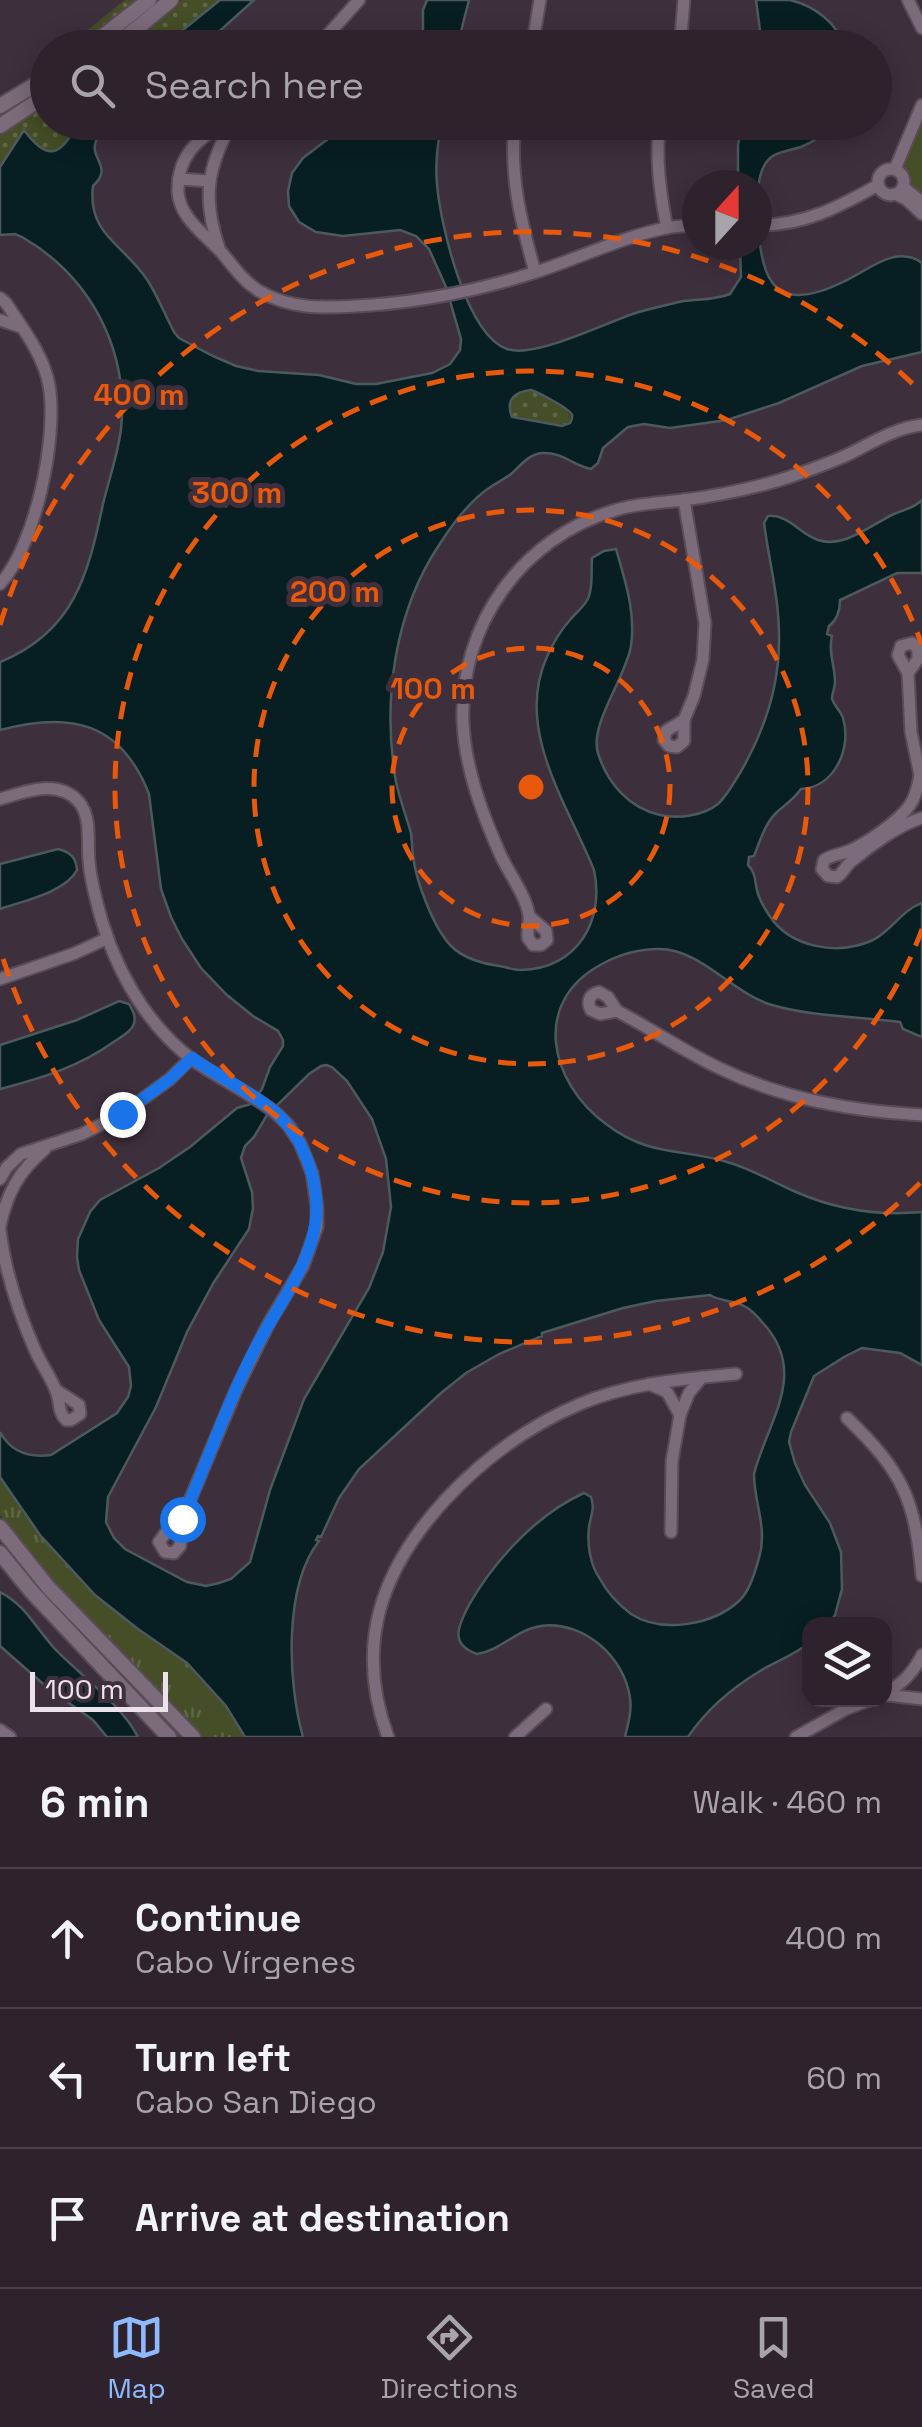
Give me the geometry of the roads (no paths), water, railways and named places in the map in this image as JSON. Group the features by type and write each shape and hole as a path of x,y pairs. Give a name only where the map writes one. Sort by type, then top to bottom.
{"street":[{"path":"111,30 149,0"},
{"path":"134,30 172,0"},
{"path":"332,30 359,0"},
{"path":"535,30 540,0"},
{"path":"682,30 684,0"},
{"path":"908,0 922,28"},
{"path":"0,106 30,88"},
{"path":"894,169 922,105"},
{"path":"0,126 30,106"},
{"path":"200,140 184,158 179,179 180,200 186,215 234,269 260,291 304,308 438,298 682,226"},
{"path":"221,252 209,211 209,180 222,140"},
{"path":"514,140 514,190 535,272"},
{"path":"659,140 658,176 667,228"},
{"path":"899,190 903,178 894,169 880,174 878,185 883,192 899,190 922,202"},
{"path":"179,179 209,180"},
{"path":"772,224 823,214 878,185"},
{"path":"899,190 922,214"},
{"path":"0,298 38,352 50,402 42,482 30,531 19,558 0,584"},
{"path":"0,320 21,326"},
{"path":"530,917 485,819 463,725 465,680 477,635 513,575 549,542 614,510 780,480 841,458 895,430 922,425"},
{"path":"684,500 705,623 699,678 684,720"},
{"path":"908,672 910,732 921,778 908,808 844,859 920,819"},
{"path":"0,799 48,788 70,794 81,805 88,824 92,885 106,939 143,1006 192,1058 277,1114 300,1144 312,1173 316,1227 303,1266 245,1370 182,1519"},
{"path":"908,808 920,819"},
{"path":"0,978 106,939"},
{"path":"617,1012 721,1070 780,1092 840,1107 922,1115"},
{"path":"0,1179 21,1154 82,1134 122,1114 157,1090 192,1058"},
{"path":"48,1146 18,1176 0,1228 20,1314 56,1390"},
{"path":"388,1737 374,1678 376,1626 391,1575 418,1531 459,1485 519,1436 581,1404 649,1384 736,1374"},
{"path":"671,1532 672,1461 680,1415 689,1393 702,1377"},
{"path":"649,1384 667,1392 680,1415"},
{"path":"847,1418 882,1454 901,1484 914,1518 922,1576"},
{"path":"0,1528 3,1547 31,1591 166,1733"},
{"path":"3,1547 48,1587 192,1737"},
{"path":"892,1690 910,1675 922,1654"},
{"path":"892,1695 922,1699"},
{"path":"796,1737 849,1707"},
{"path":"515,1737 546,1710"},
{"path":"0,1730 10,1737"}]}
